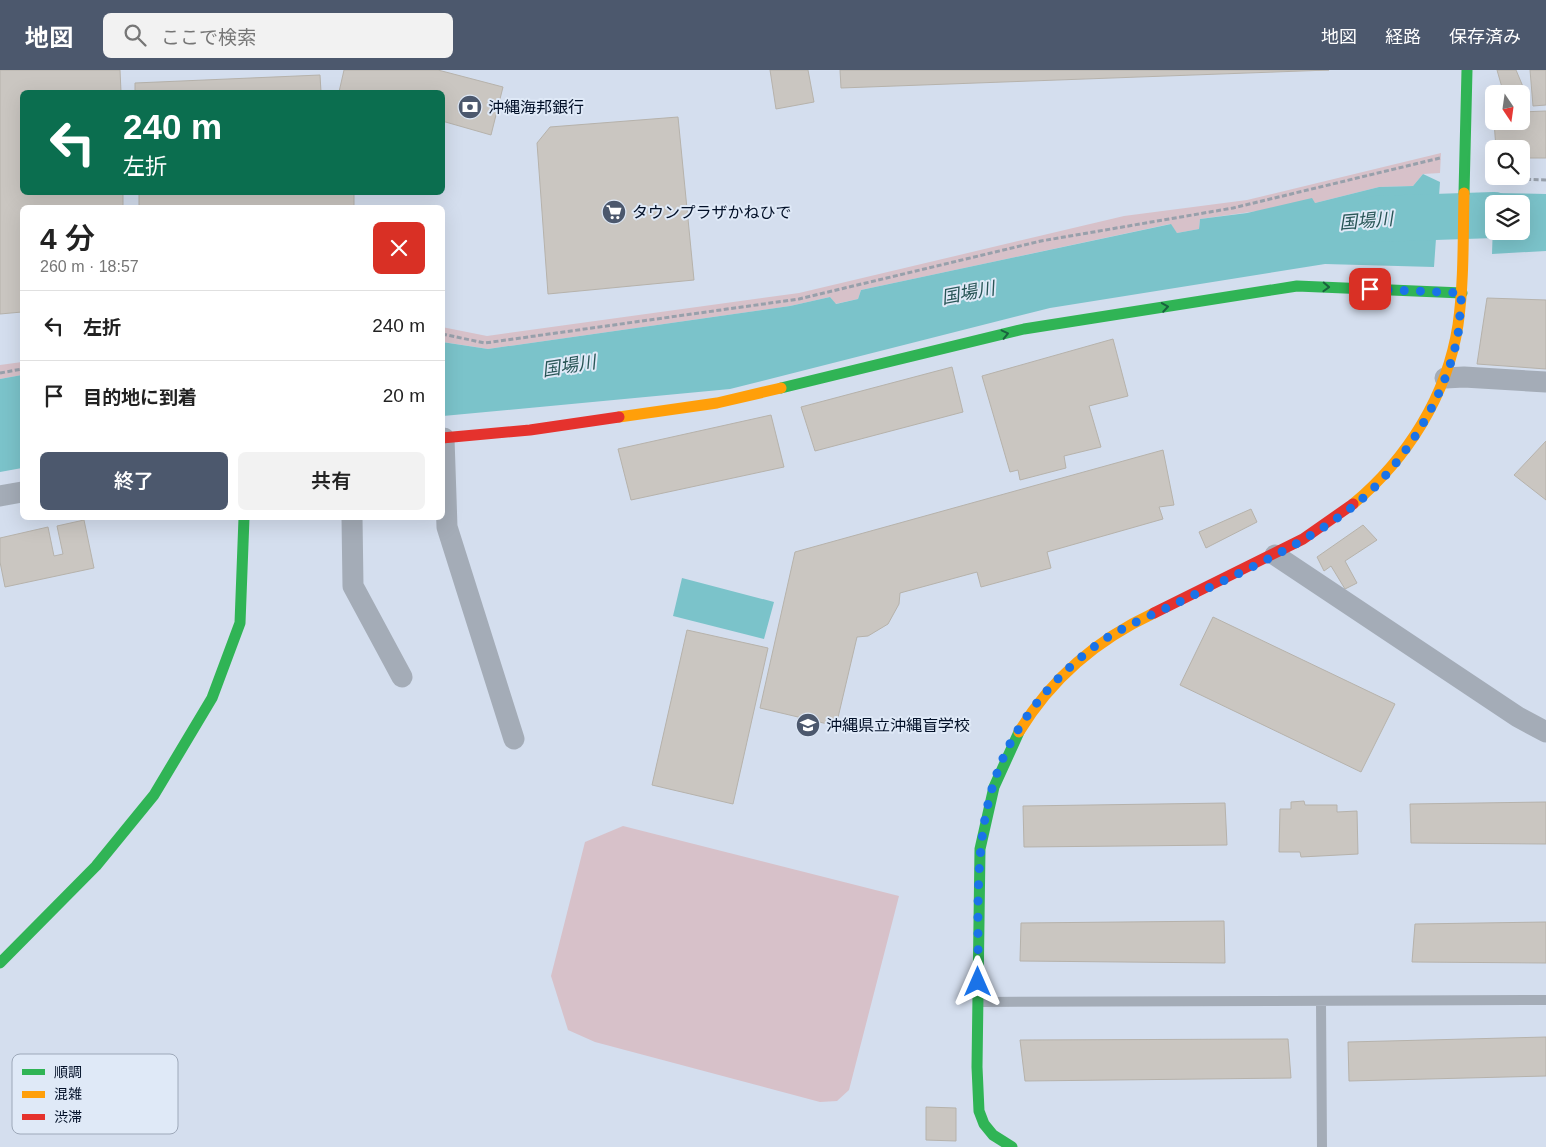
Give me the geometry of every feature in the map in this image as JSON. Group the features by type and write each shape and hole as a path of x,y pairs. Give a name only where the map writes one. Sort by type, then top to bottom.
{"street":[{"path":"1012,1147 993,1135 984,1124 979,1111 979,862 984,820 1004,756 1026,718 1056,682 1076,662 1107,638 1275,554 1335,520 1381,481 1403,455 1419,430 1444,378 1458,334 1462,293 1467,70"},
{"path":"445,438 530,430 717,403 1024,329 1297,286 1462,293"},
{"path":"1444,378 1464,377 1546,382"},
{"path":"445,482 447,527 514,738"},
{"path":"0,496 20,492"},
{"path":"0,963 96,866 154,795 212,698 240,623 244,520"},
{"path":"352,520 353,586 402,677"},
{"path":"1275,554 1518,717 1546,732"}],"lane":[{"path":"978,1002 1546,1000"},
{"path":"1321,1002 1322,1147"}],"path":[{"path":"445,335 485,343 799,299 1040,241 1233,208 1394,168 1439,158 1466,156"},
{"path":"1530,179 1546,180"},
{"path":"0,373 20,369"}],"shaded area":[{"path":"1441,153 1440,173 1423,174 1413,186 1379,187 1315,203 1200,219 1199,229 1177,233 1170,224 861,290 858,299 835,304 830,297 790,306 488,349 445,342 445,328 487,336 799,293 1124,216 1247,200"},
{"path":"20,362 20,375 0,379 0,365"},
{"path":"623,826 899,896 849,1090 837,1101 820,1102 595,1042 568,1030 551,976 585,842"}],"water":[{"path":"1423,174 1440,182 1434,267 1325,264 1050,308 730,389 445,416 445,342 488,349 790,306 830,297 836,304 858,299 861,290 1171,224 1177,233 1199,229 1200,219 1247,213 1312,198 1315,203 1379,187 1413,186"},
{"path":"1494,193 1546,194 1546,251 1492,254 1492,240 1530,240 1530,195 1494,195"},
{"path":"20,375 20,468 0,472 0,379"},
{"path":"682,578 774,602 764,639 673,616"}],"building":[{"path":"0,70 120,70 121,90 20,90 20,195 123,195 123,205 20,205 20,312 0,314"},
{"name":"沖縄海邦銀行","path":"344,70 438,70 503,87 491,135 445,122 445,90 339,90"},
{"path":"770,70 808,70 814,102 776,109"},
{"path":"840,70 1329,70 841,88"},
{"path":"1497,70 1516,70 1522,85 1501,85"},
{"path":"1530,70 1546,70 1546,105 1533,106"},
{"path":"320,75 321,90 135,90 135,83"},
{"path":"1546,111 1546,158 1530,158 1530,140 1495,140 1495,130 1530,130 1530,112"},
{"name":"タウンプラザかねひで","path":"678,117 694,280 548,294 537,143 550,127"},
{"path":"139,195 354,195 354,205 139,205"},
{"path":"1487,298 1546,300 1546,369 1477,364"},
{"path":"1113,339 1128,396 1089,406 1101,447 1064,456 1066,468 1020,480 1018,470 1010,472 982,376"},
{"path":"952,367 963,412 815,451 801,407"},
{"path":"771,415 784,467 631,500 618,449"},
{"path":"1546,441 1546,500 1514,475"},
{"path":"1163,450 1174,505 1159,507 1163,519 1047,552 1051,568 981,587 977,572 900,593 899,604 888,624 868,636 857,637 836,726 760,708 795,552"},
{"path":"1251,509 1257,522 1206,548 1199,532"},
{"path":"84,520 94,568 5,587 0,562 0,538 48,527 54,556 63,554 57,526"},
{"path":"1363,525 1377,540 1345,561 1357,583 1345,589 1331,566 1324,571 1317,557"},
{"path":"1213,617 1395,704 1361,772 1180,685"},
{"path":"687,630 768,648 733,804 652,785"},
{"path":"1304,801 1305,805 1337,805 1337,812 1357,811 1358,854 1301,857 1300,852 1279,852 1280,809 1291,809 1291,802"},
{"path":"1546,802 1546,844 1411,843 1410,804"},
{"path":"1225,803 1227,845 1024,847 1023,806"},
{"path":"1224,921 1225,963 1020,961 1021,923"},
{"path":"1546,922 1546,963 1412,962 1415,924"},
{"path":"1546,1037 1546,1076 1349,1081 1348,1042"},
{"path":"1288,1039 1291,1078 1025,1081 1020,1040"},
{"path":"926,1107 956,1108 956,1141 926,1140"}],"waterway":[{"name":"国場川","path":"1375,219 1485,215"}],"traffic: fast":[{"path":"1464,193 1467,70"},
{"path":"781,388 1024,329 1297,286 1462,293"},
{"path":"0,963 96,866 154,795 212,698 240,623 244,520"},
{"path":"1012,1147 993,1135 984,1124 979,1111 977,1067 980,849 994,787 1019,732"}],"traffic: slow":[{"path":"1353,504 1391,467 1407,446 1422,424 1445,377 1453,351 1460,309 1464,193"},
{"path":"619,417 717,403 781,388"},
{"path":"1019,732 1046,695 1077,662 1114,635 1154,613"}],"traffic: jam":[{"path":"445,438 530,430 619,417"},
{"path":"1154,613 1303,539 1353,504"}],"place":[{"name":"沖縄海邦銀行","path":"470,107"},
{"name":"タウンプラザかねひで","path":"614,212"},
{"name":"沖縄県立沖縄盲学校","path":"808,725"}],"route":[{"path":"978,982 979,862 984,820 992,789 1004,756 1026,718 1056,682 1076,662 1107,638 1275,554 1335,520 1381,481 1403,455 1424,421 1452,356 1458,334 1462,293 1370,289"}]}
